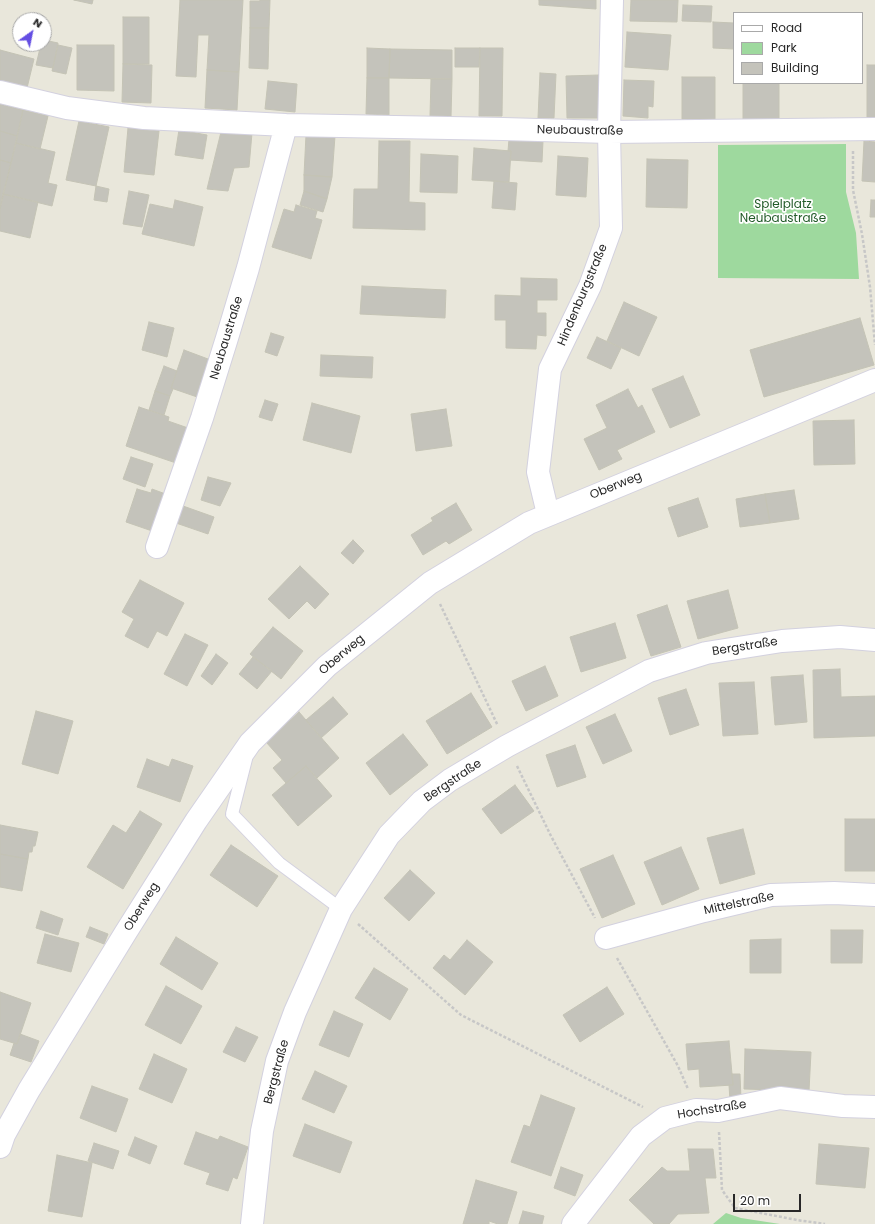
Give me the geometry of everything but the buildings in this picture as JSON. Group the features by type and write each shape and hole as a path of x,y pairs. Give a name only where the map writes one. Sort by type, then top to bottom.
{"street":[{"name":"Hindenburgstraße","path":"548,514 538,472 550,369 590,286 611,228 608,132 612,0"},
{"name":"Neubaustraße","path":"0,92 67,108 144,118 286,125 503,128 608,132 875,129"},
{"name":"Neubaustraße","path":"157,547 202,418 227,338 248,268 286,125"},
{"name":"Oberweg","path":"0,1147 4,1135 29,1090 196,821 250,743 327,666 430,583 529,523 875,380"},
{"name":"Bergstraße","path":"252,1224 262,1131 277,1061 295,1012 342,909 389,835 422,801 450,780 507,746 649,671 706,654 789,640 840,637 875,640"},
{"name":"Mittelstraße","path":"606,938 704,911 771,895 834,893 875,895"},
{"name":"Hochstraße","path":"573,1224 641,1136 665,1118 696,1110 718,1111 780,1098 843,1106 875,1107"}],"lane":[{"path":"250,743 232,814 279,863 342,909"}],"path":[{"path":"852,130 853,190 862,234 870,287 875,345"},
{"path":"430,583 551,836 678,1066 696,1110"},
{"path":"342,909 461,1015 665,1118"},
{"path":"718,1111 722,1190 735,1208 825,1224"}],"green space":[{"name":"Spielplatz Neubaustraße","path":"846,144 846,192 856,233 859,279 718,278 718,145"},
{"path":"726,1213 741,1218 780,1224 713,1224"}]}
